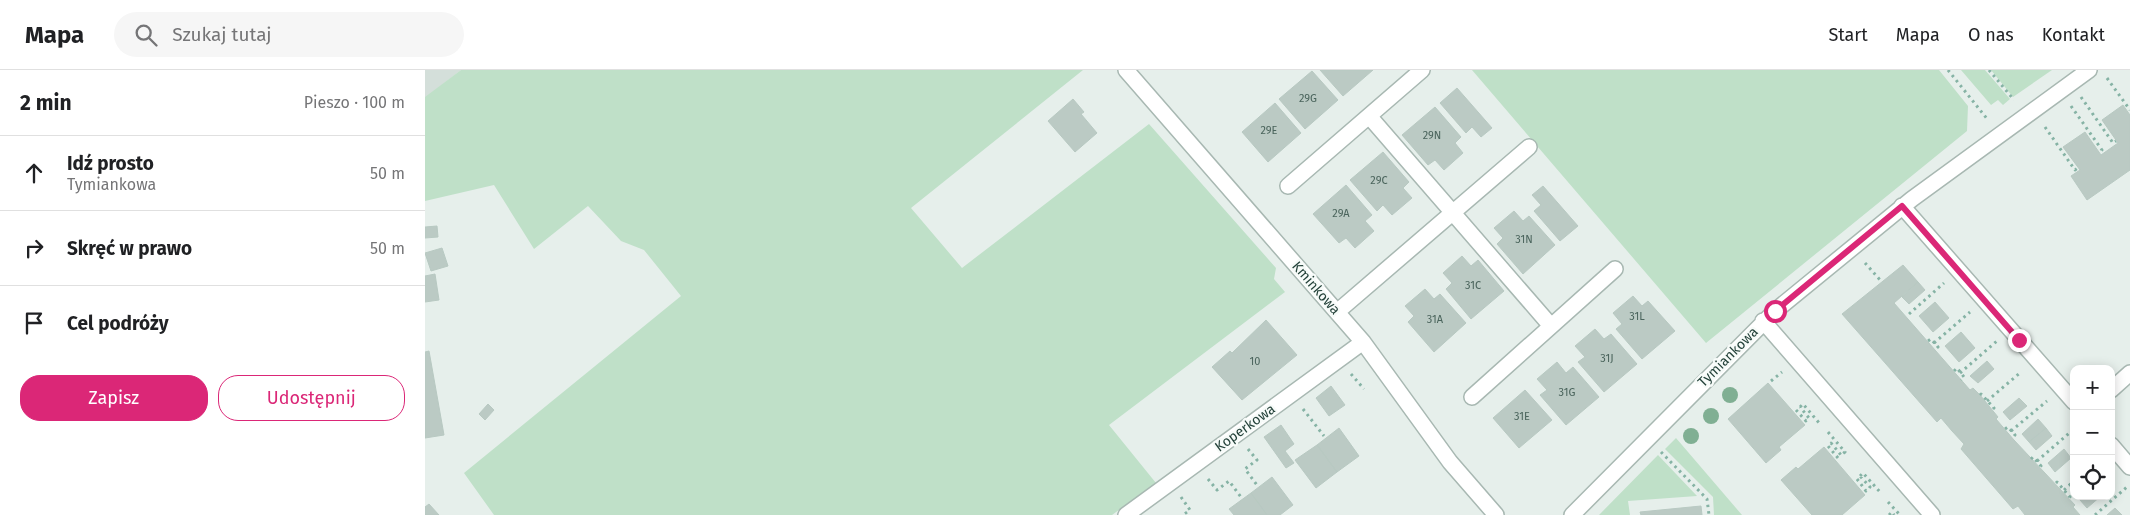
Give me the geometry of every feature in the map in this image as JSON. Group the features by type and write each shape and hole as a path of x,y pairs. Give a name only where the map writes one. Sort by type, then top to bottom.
{"street":[{"name":"Kminkowa","path":"1126,70 1363,342 1450,462 1496,515"},
{"path":"1289,186 1422,70"},
{"name":"Tymiankowa","path":"1572,515 1763,322 1902,206 2089,70"},
{"path":"1369,116 1551,326"},
{"path":"1337,312 1529,147"},
{"path":"1902,206 2070,397"},
{"path":"1472,397 1615,269"},
{"path":"1763,322 1932,515"},
{"name":"Koperkowa","path":"1126,515 1363,342"},
{"path":"2115,386 2130,373"},
{"path":"2115,450 2130,467"}],"path":[{"path":"1948,70 1999,135"},
{"path":"1989,70 2027,115"},
{"path":"2107,78 2130,110"},
{"path":"2081,96 2113,143 2116,141"},
{"path":"2069,104 2102,150 2099,152"},
{"path":"2042,123 2075,170 2078,168"},
{"path":"1861,258 1881,281"},
{"path":"1909,314 1949,279"},
{"path":"1934,343 1975,308"},
{"path":"1960,372 2001,338"},
{"path":"1928,341 1931,339 1938,347 1935,349"},
{"path":"1345,366 1363,389"},
{"path":"1954,371 1957,368 1964,377 1961,380"},
{"path":"1987,401 2026,368"},
{"path":"1980,396 1981,394 1994,408 1992,410"},
{"path":"2011,431 2052,397"},
{"path":"1299,404 1324,436"},
{"path":"1796,410 1806,421 1809,418 1800,407 1803,404 1820,424"},
{"path":"2005,429 2007,427 2015,436 2012,438"},
{"path":"1828,432 1845,452 1841,455 1831,443 1828,446 1838,458"},
{"path":"2037,461 2070,432"},
{"path":"1247,447 1257,460 1245,469 1257,485"},
{"path":"1657,448 1707,499 1709,515"},
{"path":"2031,458 2033,457 2037,461 2041,466 2039,468"},
{"path":"1857,479 1867,490 1870,487 1860,476 1863,473 1880,492"},
{"path":"1206,476 1217,490 1229,481 1241,497"},
{"path":"2056,483 2069,498"},
{"path":"2064,490 2070,485"},
{"path":"2095,515 2129,485"},
{"path":"1175,490 1190,510 1183,515"},
{"path":"1888,502 1900,515"},
{"path":"1889,515 1892,512 1894,515"}],"shaded area":[{"path":"425,70 461,70 425,98"}],"green space":[{"path":"461,70 1083,70 911,208 962,268 1149,124 1276,268 1274,279 1285,292 1109,425 1156,483 1112,515 494,515 464,473 681,296 644,250 621,241 588,206 534,249 494,185 425,201 425,97"},
{"path":"1472,70 1939,70 1968,106 1967,131 1706,343"},
{"path":"1961,70 1985,70 2010,99 2003,105 1998,100 1991,105"},
{"path":"1991,70 2052,70 2013,97"},
{"path":"1676,438 1742,515 1714,515 1713,497 1665,449"},
{"path":"1658,455 1697,496 1628,501 1630,515 1599,515"}],"building":[{"path":"1320,70 1373,70 1343,96"},
{"path":"1312,71 1338,100 1305,129 1279,99"},
{"path":"1457,88 1492,128 1481,137 1472,127 1466,133 1440,103"},
{"path":"1073,99 1084,112 1081,114 1097,133 1075,152 1048,121"},
{"path":"1275,103 1301,133 1268,162 1242,132"},
{"path":"2123,105 2130,115 2130,170 2087,200 2071,176 2080,170 2063,147 2085,132 2101,155 2118,143 2102,120"},
{"path":"1435,107 1461,137 1455,143 1463,153 1444,170 1435,160 1428,165 1402,135"},
{"path":"1383,152 1409,182 1403,188 1412,198 1392,215 1383,205 1377,211 1350,180"},
{"path":"1346,185 1372,215 1365,221 1374,231 1355,248 1346,238 1339,243 1313,214"},
{"path":"1543,186 1578,226 1560,241 1534,211 1541,205 1532,195"},
{"path":"1514,211 1523,221 1529,216 1555,245 1523,274 1497,244 1503,238 1494,228"},
{"path":"437,226 438,237 425,238 425,227"},
{"path":"442,248 448,266 431,271 425,253"},
{"path":"1462,256 1471,266 1478,260 1504,291 1471,319 1446,289 1452,283 1443,273"},
{"path":"1903,265 1918,282 1894,303 1970,390 1973,388 1980,395 1998,417 1996,419 2075,505 2073,507 2080,515 2025,515 2018,506 2013,509 1961,449 1964,444 1941,418 1937,422 1842,314"},
{"path":"435,274 439,300 425,302 425,276"},
{"path":"1918,282 1925,290 1909,304 1902,297"},
{"path":"1425,289 1434,299 1440,294 1466,323 1434,352 1408,322 1414,316 1405,306"},
{"path":"1633,296 1642,306 1648,301 1675,331 1642,359 1616,329 1622,324 1613,313"},
{"path":"1935,302 1949,318 1933,332 1919,316"},
{"path":"1266,320 1297,355 1242,400 1212,367 1230,351 1232,353"},
{"path":"1595,329 1604,339 1611,334 1637,364 1604,392 1578,362 1585,357 1575,346"},
{"path":"1961,332 1975,348 1959,362 1945,346"},
{"path":"429,351 444,435 425,438 425,352"},
{"path":"1987,361 1994,369 1978,383 1970,376"},
{"path":"1557,362 1566,373 1573,367 1599,397 1566,425 1540,395 1547,390 1537,379"},
{"path":"1768,383 1805,425 1779,447 1781,450 1766,463 1728,419"},
{"path":"1331,386 1345,405 1329,416 1316,398"},
{"path":"1525,390 1552,420 1519,448 1493,418"},
{"path":"2019,398 2027,406 2010,420 2003,412"},
{"path":"488,404 494,410 485,420 479,414"},
{"path":"2038,419 2046,428 2029,442 2022,434"},
{"path":"1281,425 1294,444 1285,451 1294,463 1286,468 1264,437"},
{"path":"1339,428 1359,456 1337,472 1317,445"},
{"path":"2046,428 2052,436 2036,450 2029,442"},
{"path":"1317,445 1337,472 1316,488 1295,460"},
{"path":"1824,447 1865,495 1842,515 1812,515 1781,480 1796,467 1798,469"},
{"path":"2064,449 2070,457 2070,459 2055,472 2048,463"},
{"path":"1272,477 1293,505 1280,515 1267,515 1251,493"},
{"path":"1251,493 1267,515 1234,515 1229,509"},
{"path":"2080,500 2096,500 2087,508"},
{"path":"429,504 439,515 425,515 425,507"},
{"path":"1701,506 1702,515 1641,515 1640,512"},
{"path":"2115,508 2122,515 2107,515"}],"route":[{"path":"1775,311 1902,206 2019,340"}]}
